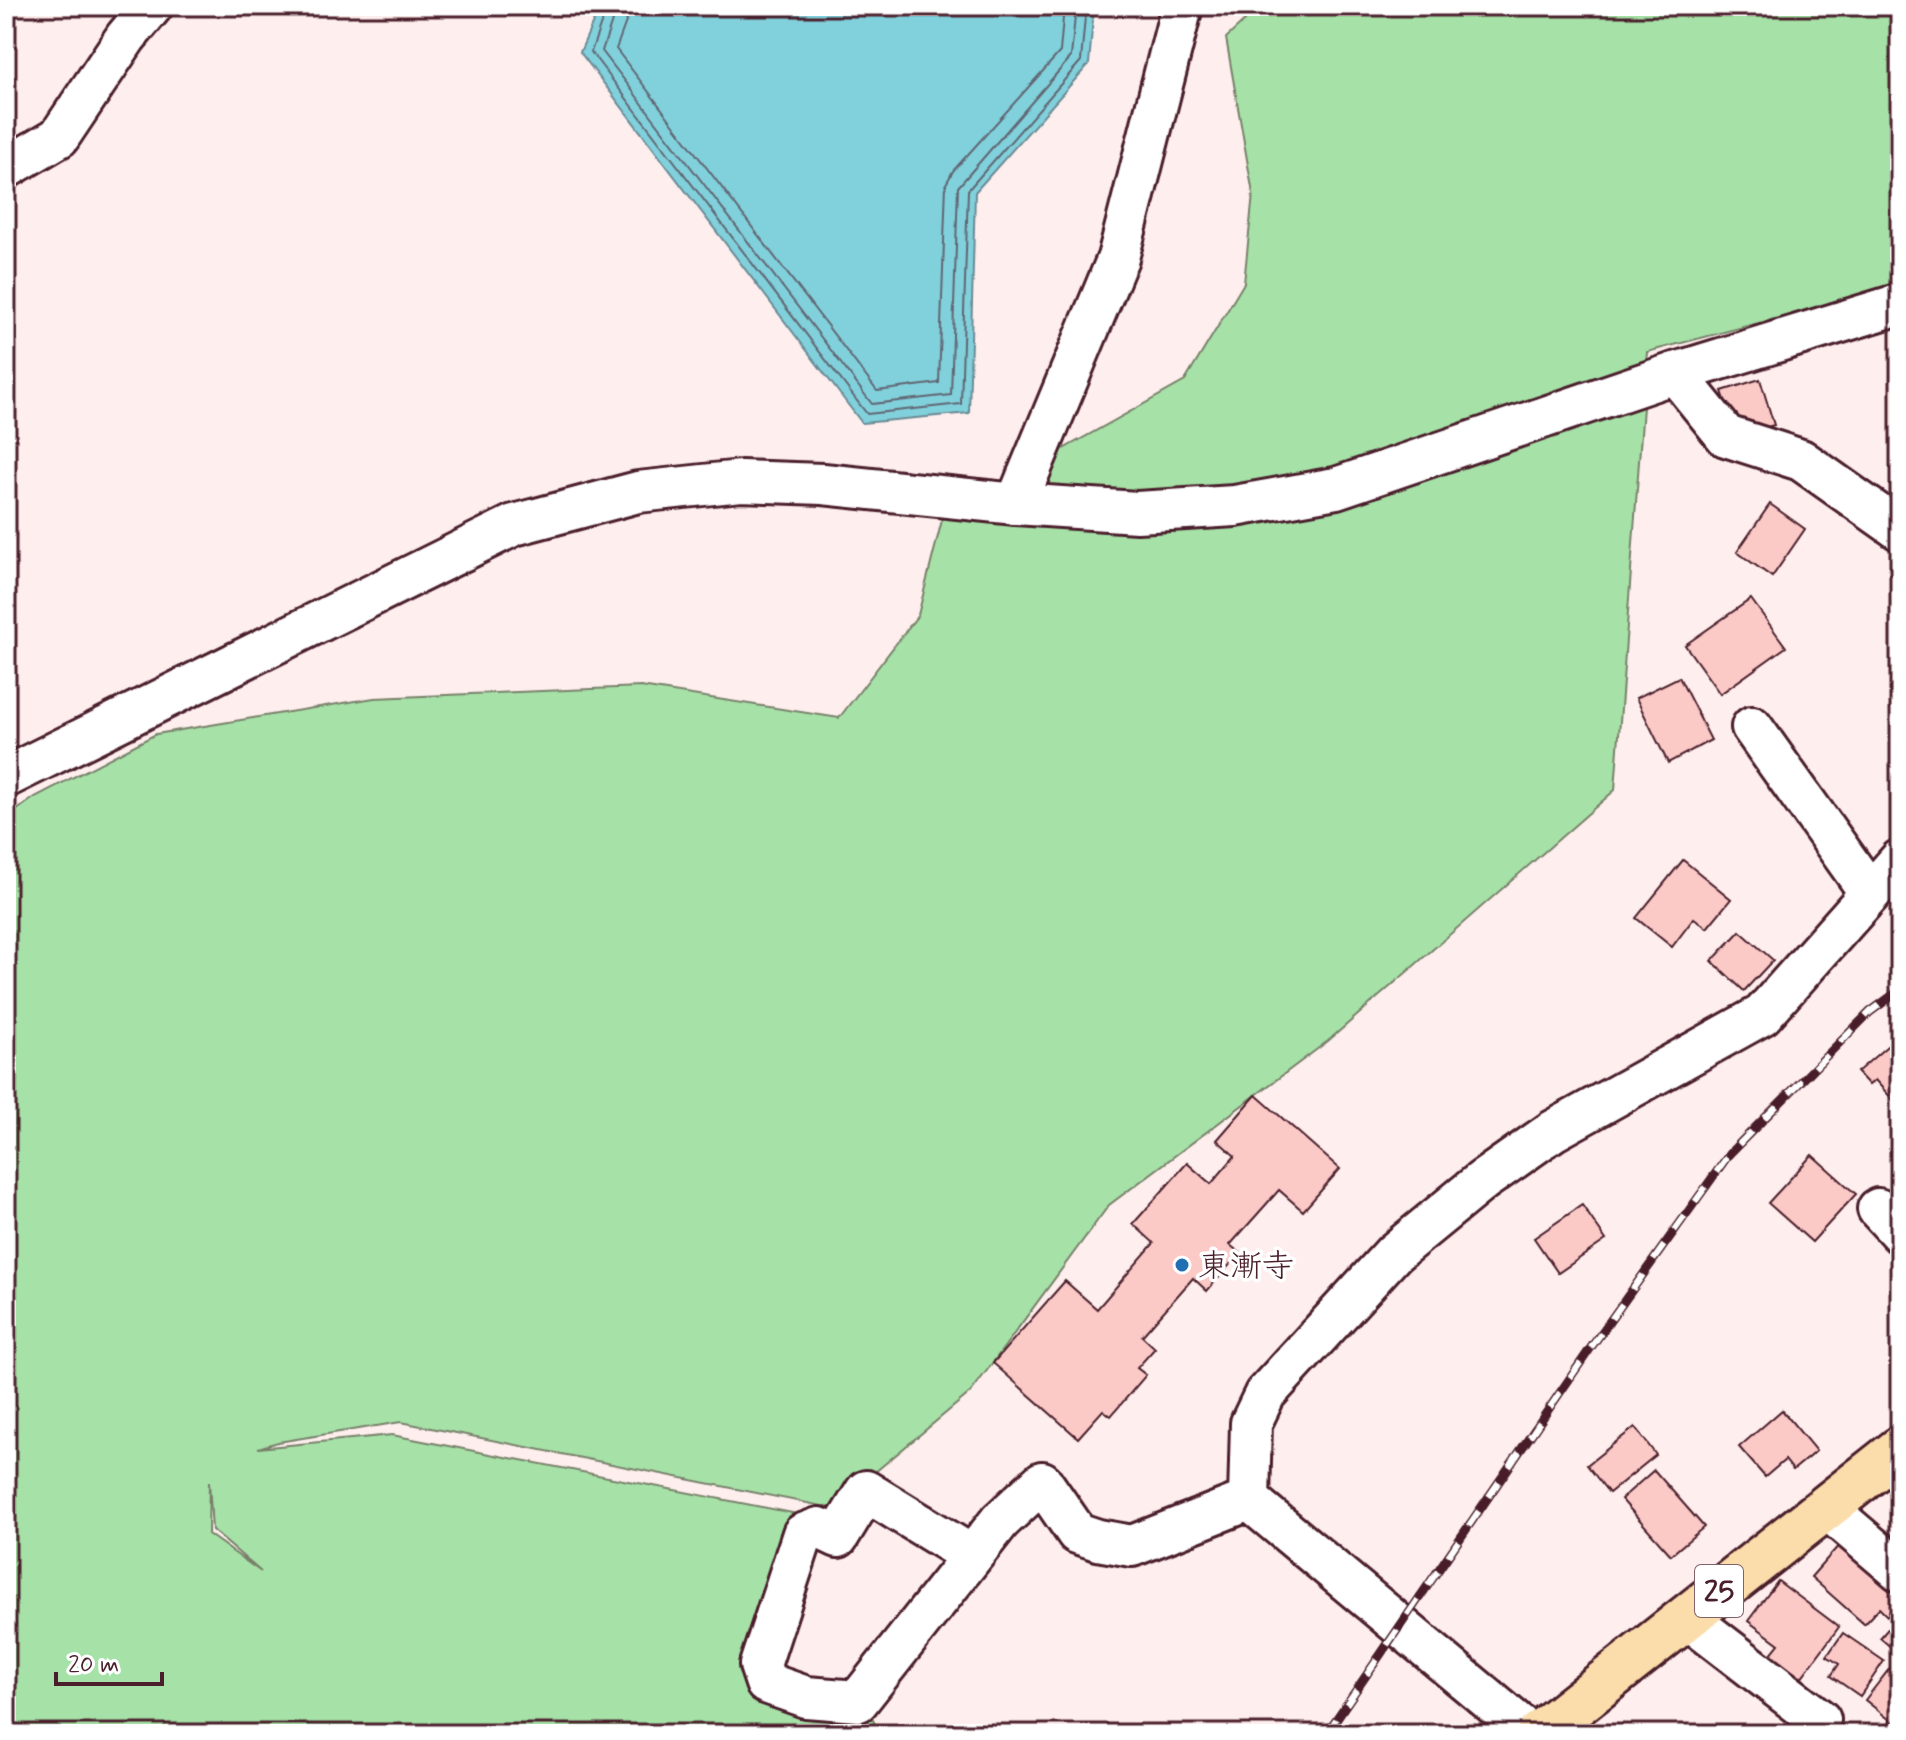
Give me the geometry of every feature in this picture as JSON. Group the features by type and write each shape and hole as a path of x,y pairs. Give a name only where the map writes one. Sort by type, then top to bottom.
{"main road":[{"name":"25","path":"1539,1734 1900,1449"}],"street":[{"path":"6,168 59,137 126,37 152,6"},
{"path":"1016,504 1118,258 1182,6"},
{"path":"6,777 514,525 638,492 741,481 823,484 1016,504 1137,512 1235,506 1336,488 1675,373 1900,304"},
{"path":"1675,373 1726,436 1801,460 1900,530"},
{"path":"1752,727 1870,893"},
{"path":"1249,1500 1251,1423 1265,1394 1394,1253 1482,1181 1553,1131 1762,1015 1900,860"},
{"path":"972,1556 866,1491 838,1537 819,1528 803,1534 760,1665 766,1683 806,1697 858,1701 1000,1521 1042,1482 1077,1533 1132,1546 1249,1500"},
{"path":"1249,1500 1530,1734"},
{"path":"1825,1507 1900,1571"},
{"path":"1686,1617 1820,1720 1811,1734"}],"green space":[{"path":"1261,6 1900,6 1900,286 1647,352 1615,790 1328,1041 1109,1205 971,1392 832,1508 401,1422 258,1448 392,1435 808,1516 767,1671 871,1715 879,1734 6,1734 6,818 35,797 156,734 374,698 641,687 839,718 918,615 943,516 1185,381 1244,283 1253,194 1226,38","holes":["209,1481 212,1530 261,1572 208,1534"]}],"water":[{"path":"600,6 1094,6 1089,64 975,192 969,413 862,423 580,52"}],"building":[{"path":"1760,379 1774,425 1737,436 1722,391"},
{"path":"1770,504 1805,529 1772,577 1737,552"},
{"path":"1751,599 1786,647 1720,694 1685,645"},
{"path":"1679,677 1711,740 1668,763 1636,698"},
{"path":"1683,860 1731,899 1707,928 1694,918 1672,947 1636,918"},
{"path":"1740,931 1773,960 1744,991 1712,961"},
{"path":"1900,1035 1900,1095 1893,1100 1875,1080 1869,1085 1857,1072"},
{"name":"東漸寺","path":"1256,1095 1340,1169 1303,1211 1279,1190 1230,1245 1240,1253 1207,1291 1193,1278 1142,1336 1155,1348 1137,1368 1146,1375 1111,1416 1103,1410 1078,1438 993,1363 1065,1281 1097,1309 1154,1243 1133,1224 1187,1163 1211,1184 1235,1156 1217,1140"},
{"path":"1812,1155 1856,1194 1812,1242 1768,1203"},
{"path":"1582,1205 1606,1240 1558,1273 1534,1238"},
{"path":"1782,1410 1816,1451 1793,1470 1785,1460 1765,1477 1739,1447"},
{"path":"1635,1427 1656,1455 1609,1493 1587,1465"},
{"path":"1654,1470 1704,1527 1671,1555 1621,1499"},
{"path":"1840,1544 1900,1597 1887,1616 1879,1608 1864,1624 1811,1577"},
{"path":"1778,1581 1839,1627 1801,1678 1770,1655 1779,1644 1748,1621"},
{"path":"1900,1615 1900,1655 1880,1638"},
{"path":"1843,1633 1884,1661 1860,1696 1831,1676 1839,1664 1827,1656"},
{"path":"1890,1668 1900,1676 1900,1728 1865,1700"}],"railway":[{"path":"1326,1734 1592,1346 1730,1153 1870,1012 1900,990"}],"place":[{"name":"東漸寺","path":"1182,1265"}]}
